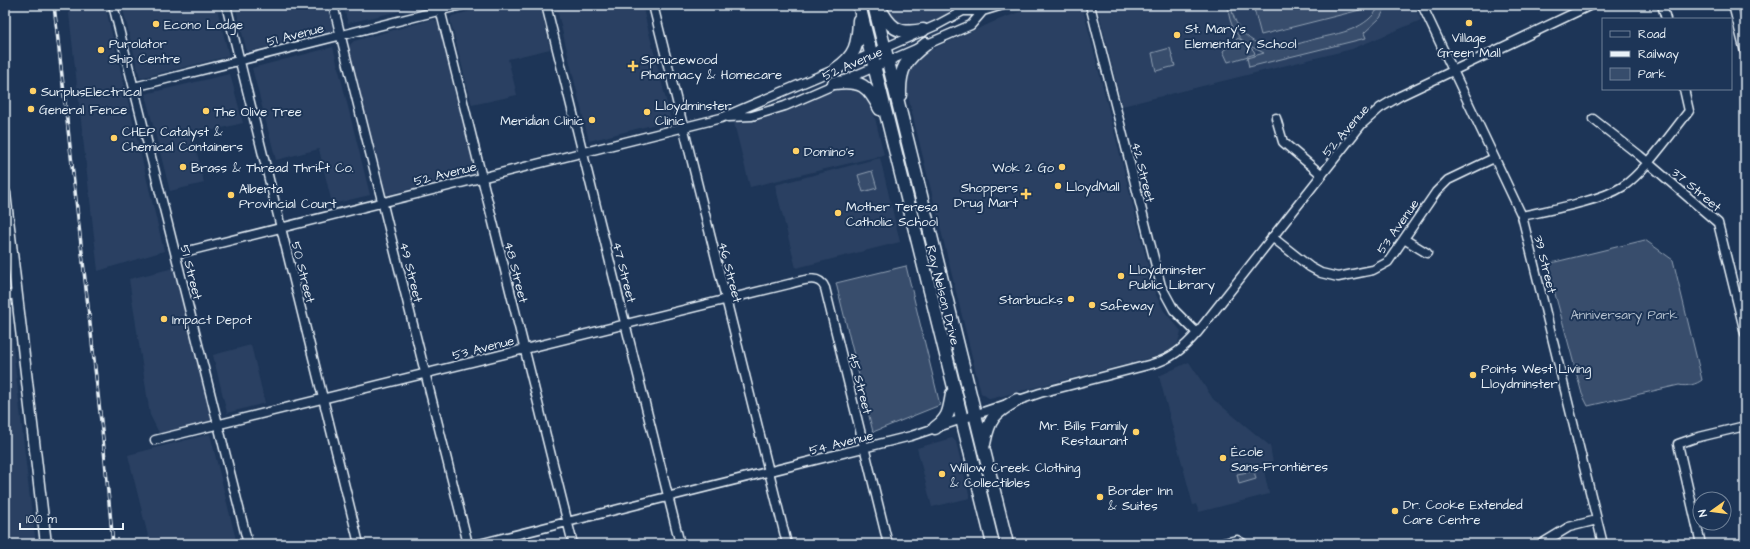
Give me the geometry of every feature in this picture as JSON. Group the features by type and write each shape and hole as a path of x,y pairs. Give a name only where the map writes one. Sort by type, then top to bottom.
{"highway":[{"name":"Ray Nelson Drive","path":"874,5 1007,544"},
{"path":"878,5 890,24 896,29 904,32 923,30"},
{"name":"Ray Nelson Drive","path":"859,7 953,389 993,544"},
{"path":"836,69 848,61 858,40 859,7"},
{"path":"900,114 899,84 903,69 912,54 926,44"},
{"path":"834,83 858,83 865,86 876,100 889,127"},
{"path":"912,160 920,172 924,175"},
{"path":"935,428 945,420 949,411 953,389"},
{"path":"983,449 987,427 991,418 1001,409 1017,400"}],"main road":[{"path":"5,193 46,544"}],"street":[{"name":"51 Street","path":"113,5 248,544"},
{"name":"50 Street","path":"226,5 359,544"},
{"name":"49 Street","path":"333,5 468,544"},
{"name":"51 Avenue","path":"134,86 341,35 439,8 462,5"},
{"name":"47 Street","path":"546,5 680,544"},
{"name":"46 Street","path":"653,5 787,544"},
{"name":"52 Avenue","path":"721,118 871,54 963,11 983,11 1004,5"},
{"name":"42 Street","path":"1090,5 1161,286 1174,310 1197,333"},
{"name":"39 Street","path":"1422,5 1522,216 1603,544"},
{"name":"52 Avenue","path":"1197,333 1361,125 1377,110 1400,96 1591,5"},
{"path":"1662,5 1666,18"},
{"path":"1733,5 1745,52"},
{"name":"48 Street","path":"439,8 573,544"},
{"name":"52 Avenue","path":"176,254 281,226 683,127 721,118 752,116 774,110 971,25 983,11"},
{"path":"1522,216 1609,194 1623,186 1647,162 1689,111 1684,90"},
{"path":"1276,118 1283,142 1322,175"},
{"name":"37 Street","path":"1593,119 1647,162 1718,223 1745,333"},
{"name":"53 Avenue","path":"1272,237 1310,267 1321,273 1338,278 1373,270 1388,262 1436,192 1448,180 1494,158"},
{"path":"1404,239 1427,253"},
{"name":"53 Avenue","path":"155,440 726,299 805,280 816,279"},
{"name":"45 Street","path":"816,279 821,282 825,288 888,544"},
{"path":"5,296 16,294"},
{"name":"54 Avenue","path":"479,544 669,498 911,436 1017,400 1160,362 1180,350 1197,333"},
{"path":"1701,544 1679,454 1678,444 1695,438 1745,426"},
{"path":"1541,544 1569,527 1597,520"},
{"path":"1219,544 1237,540 1244,544"}],"shaded area":[{"path":"68,5 105,5 164,251 98,271"},
{"path":"122,5 216,5 229,56 140,78"},
{"path":"235,5 327,5 333,31 247,52"},
{"path":"343,5 425,5 348,23"},
{"path":"494,5 540,5 550,49 508,59 517,95 472,105 450,19 452,16"},
{"path":"556,5 642,5 671,120 589,141"},
{"path":"886,5 969,5 919,27 902,28 891,16"},
{"path":"1039,5 1082,5 1155,293 1164,311 1181,331 1178,343 1167,352 1154,357 990,399 981,393 905,84 910,66 916,58 943,44 998,20"},
{"path":"1097,5 1414,5 1421,20 1352,49 1122,106"},
{"path":"434,19 438,23 474,169 471,174 386,195 349,46 354,41"},
{"path":"333,47 370,195 332,204 319,149 276,160 252,68"},
{"path":"230,74 243,123 193,135 204,183 170,191 145,94"},
{"path":"844,87 859,89 865,94 874,114 884,155 750,187 734,123 766,116"},
{"name":"Mother Teresa Catholic School","path":"880,158 900,242 796,268 775,185"},
{"path":"174,268 213,421 160,435 150,415 129,279"},
{"path":"9,311 36,544 5,544 5,312"},
{"path":"251,345 265,403 227,413 213,355"},
{"path":"1189,362 1213,399 1270,446 1274,468 1264,471 1269,494 1199,512 1196,504 1193,505 1159,376"},
{"path":"210,434 237,544 150,544 128,455"},
{"path":"952,438 956,442 970,498 932,507 917,448"}],"green space":[{"path":"1228,5 1231,5 1236,22 1246,36 1261,45 1279,48 1292,46 1352,29 1368,20 1380,5 1387,5 1380,18 1364,33 1366,38 1249,67 1247,58 1264,53 1248,45 1255,54 1228,62 1223,51 1238,38 1243,41 1236,33 1232,24"},
{"path":"1253,5 1359,5 1360,10 1261,35"},
{"path":"1170,48 1175,66 1156,71 1152,53"},
{"path":"872,171 877,188 863,192 858,175"},
{"name":"Anniversary Park","path":"1645,240 1673,260 1702,380 1692,385 1679,385 1588,406 1582,394 1547,264"},
{"path":"906,266 940,405 873,432 836,283"},
{"path":"1254,471 1256,479 1239,484 1237,474"}],"railway":[{"path":"54,5 103,439 113,544"}],"place":[{"name":"Village Green Mall","path":"1469,23"},
{"name":"Econo Lodge","path":"156,24"},
{"name":"St. Mary's Elementary School","path":"1177,35"},
{"name":"Purolator Ship Centre","path":"101,50"},
{"name":"Sprucewood Pharmacy & Homecare","path":"633,66"},
{"name":"SurplusElectrical","path":"33,91"},
{"name":"General Fence","path":"31,109"},
{"name":"The Olive Tree","path":"206,111"},
{"name":"Lloydminster Clinic","path":"647,112"},
{"name":"Meridian Clinic","path":"592,120"},
{"name":"CHEP Catalyst & Chemical Containers","path":"114,138"},
{"name":"Domino's","path":"796,151"},
{"name":"Brass & Thread Thrift Co.","path":"183,167"},
{"name":"Wok 2 Go","path":"1062,167"},
{"name":"LloydMall","path":"1058,186"},
{"name":"Shoppers Drug Mart","path":"1026,194"},
{"name":"Alberta Provincial Court","path":"231,195"},
{"name":"Mother Teresa Catholic School","path":"838,213"},
{"name":"Lloydminster Public Library","path":"1121,276"},
{"name":"Starbucks","path":"1071,299"},
{"name":"Safeway","path":"1092,305"},
{"name":"Impact Depot","path":"164,319"},
{"name":"Points West Living Lloydminster","path":"1473,375"},
{"name":"Mr. Bills Family Restaurant","path":"1136,432"},
{"name":"École Sans-Frontières","path":"1223,458"},
{"name":"Willow Creek Clothing & Collectibles","path":"942,474"},
{"name":"Border Inn & Suites","path":"1100,497"},
{"name":"Dr. Cooke Extended Care Centre","path":"1395,511"}]}
